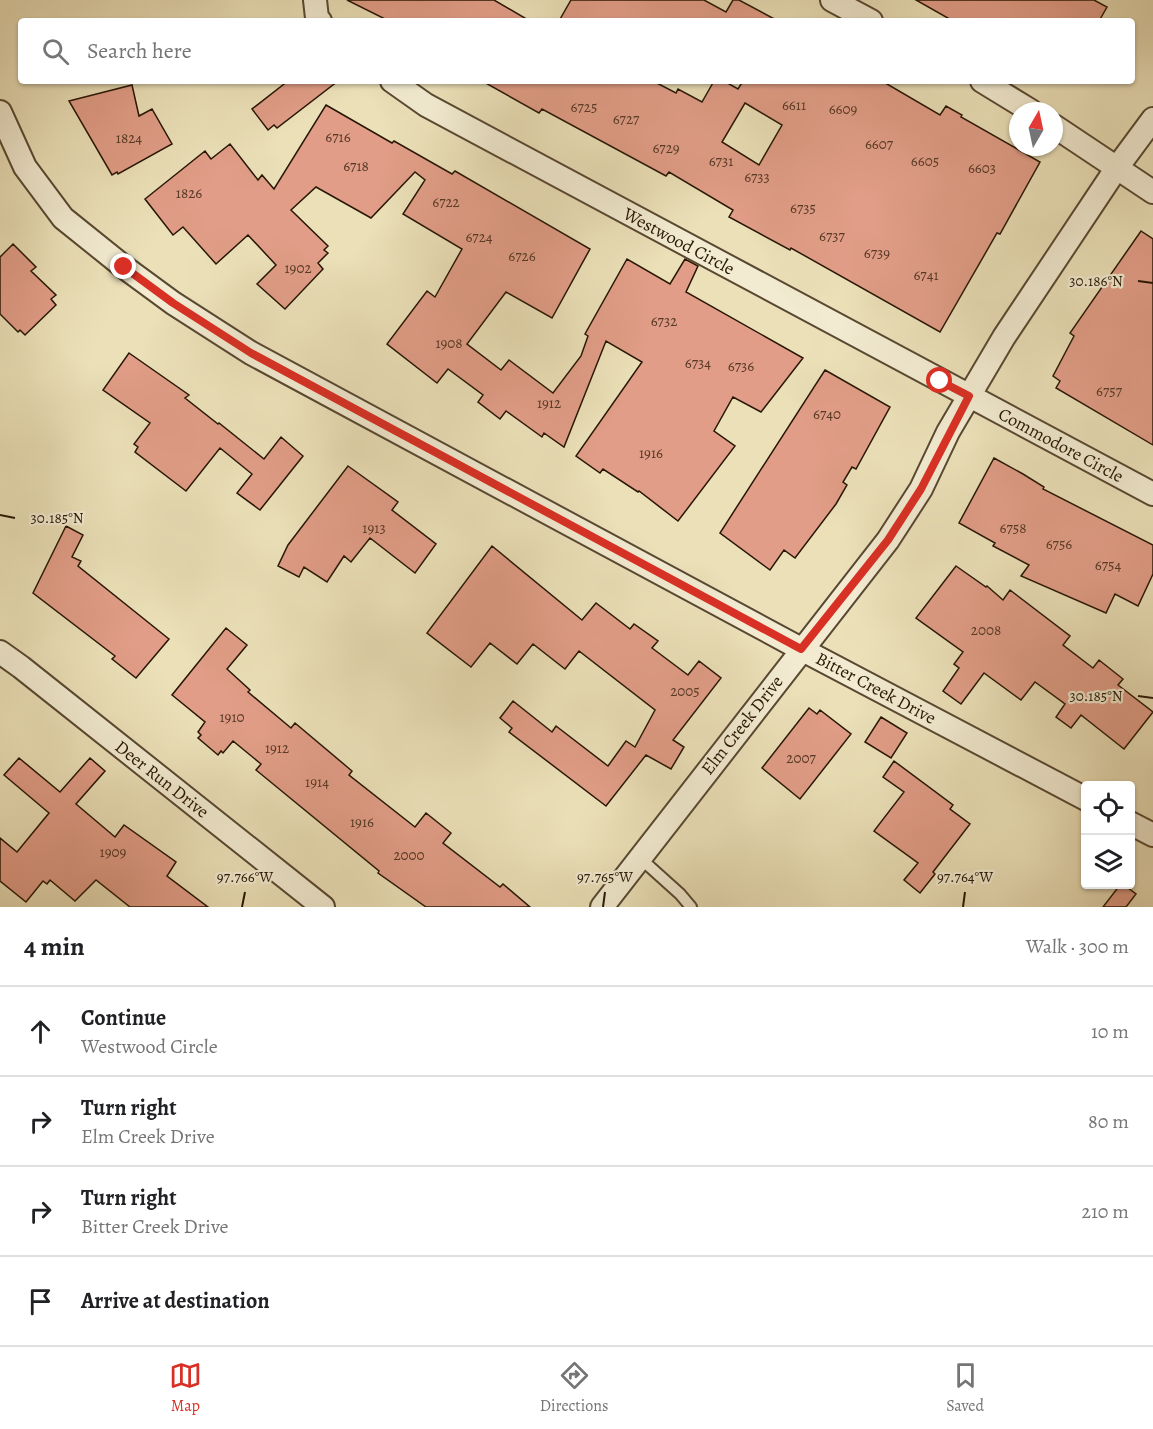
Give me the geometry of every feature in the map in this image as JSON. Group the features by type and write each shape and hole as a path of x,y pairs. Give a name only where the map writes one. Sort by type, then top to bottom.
{"street":[{"path":"315,0 317,18"},
{"path":"832,0 865,18"},
{"name":"Westwood Circle","path":"396,84 426,105 969,396"},
{"path":"987,84 1016,102"},
{"name":"Bitter Creek Drive","path":"0,112 25,167 63,218 173,303 251,353 801,649 1081,796"},
{"name":"Elm Creek Drive","path":"602,907 888,540 921,489 969,396 1004,337 1116,169 1153,119"},
{"path":"1063,132 1153,192"},
{"name":"Commodore Circle","path":"969,396 1153,494"},
{"name":"Deer Run Drive","path":"0,652 323,907"},
{"path":"1135,825 1153,835"}],"lane":[{"path":"640,858 691,907"}],"building":[{"path":"347,0 494,0 525,18 383,18"},
{"path":"571,0 704,0 726,12 733,0 739,0 772,18 561,18"},
{"path":"916,0 1094,0 1107,7 1101,18 948,18"},
{"path":"284,84 334,84 277,128 274,125 268,130 252,109"},
{"path":"487,84 659,84 676,93 678,89 702,102 712,84 729,84 738,89 741,84 887,84 940,115 946,106 962,115 961,117 1009,144 1009,156 1029,156 1040,162 1000,234 997,233 940,332 791,248 790,250 729,217 733,210 669,172 666,176 542,109 539,113","holes":["745,103 782,125 759,165 722,142"]},
{"path":"132,85 139,116 152,109 172,144 118,174 117,172 112,175 69,101"},
{"path":"326,105 452,174 455,171 590,249 552,318 506,292 467,344 501,370 509,360 553,393 581,356 588,336 585,334 627,259 670,284 685,259 698,266 686,292 803,358 761,412 733,397 714,431 735,446 678,521 639,491 603,469 600,473 576,456 642,362 606,341 564,447 544,433 542,437 506,411 500,419 478,402 483,395 448,369 437,383 387,344 427,291 435,297 462,249 403,214 425,180 415,172 371,218 316,187 291,210 328,246 324,250 328,253 318,263 323,269 285,309 257,284 276,265 248,235 216,264 183,227 173,235 145,199 205,151 211,159 230,144 258,180 262,175 274,189"},
{"path":"1141,231 1153,239 1153,445 1056,388 1060,381 1053,376 1074,336 1070,333"},
{"path":"13,244 36,267 31,271 56,295 51,299 56,305 25,335 20,330 18,332 0,314 0,257"},
{"path":"129,353 189,395 185,398 264,459 281,437 303,456 260,510 237,493 252,474 220,448 186,491 135,452 138,447 134,444 150,423 103,390"},
{"path":"825,370 890,407 856,469 852,467 843,482 847,485 836,504 795,558 784,550 770,570 720,533"},
{"path":"994,458 1044,487 1043,489 1153,545 1153,574 1138,606 1115,594 1106,613 1021,576 1029,565 993,546 995,543 959,523"},
{"path":"348,466 398,502 392,510 436,544 415,573 370,538 351,562 344,556 327,582 304,567 299,577 278,566 288,545"},
{"path":"66,526 83,535 72,557 81,561 78,566 169,639 136,678 112,659 115,656 33,593"},
{"path":"492,546 582,620 596,603 630,629 634,624 658,641 652,648 688,675 699,661 721,678 673,740 684,747 671,769 646,755 606,806 509,732 512,728 500,718 513,701 552,732 556,726 608,766 626,741 635,747 655,710 579,651 565,669 533,644 517,664 490,643 471,667 427,633"},
{"path":"956,566 987,586 1003,600 1010,590 1070,636 1063,645 1093,668 1099,660 1123,679 1118,685 1153,712 1124,749 1081,715 1071,728 1056,717 1065,704 1035,682 1021,700 984,673 961,704 943,691 959,668 954,664 963,652 916,618"},
{"path":"226,628 247,645 227,669 250,690 248,692 291,728 295,723 352,771 349,775 415,827 426,813 451,833 443,843 500,887 503,884 530,907 426,907 378,873 379,871 256,770 261,764 233,741 223,753 221,751 218,755 198,738 201,735 198,732 205,722 172,695"},
{"path":"809,708 817,714 820,710 851,734 800,799 762,768"},
{"path":"881,717 907,733 891,758 865,742"},
{"path":"19,758 60,792 90,758 105,771 76,804 115,837 124,825 176,862 167,876 208,907 130,907 96,880 75,901 50,880 47,884 43,881 26,902 0,881 0,838 17,852 49,813 4,775"},
{"path":"894,761 953,805 950,809 970,824 920,893 904,880 918,863 874,831 904,792 883,777"},
{"path":"1117,889 1129,889 1136,894 1126,907 1103,907"}],"route":[{"path":"124,267 173,303 251,353 801,649 888,540 921,489 948,432 969,396 940,381"}]}
